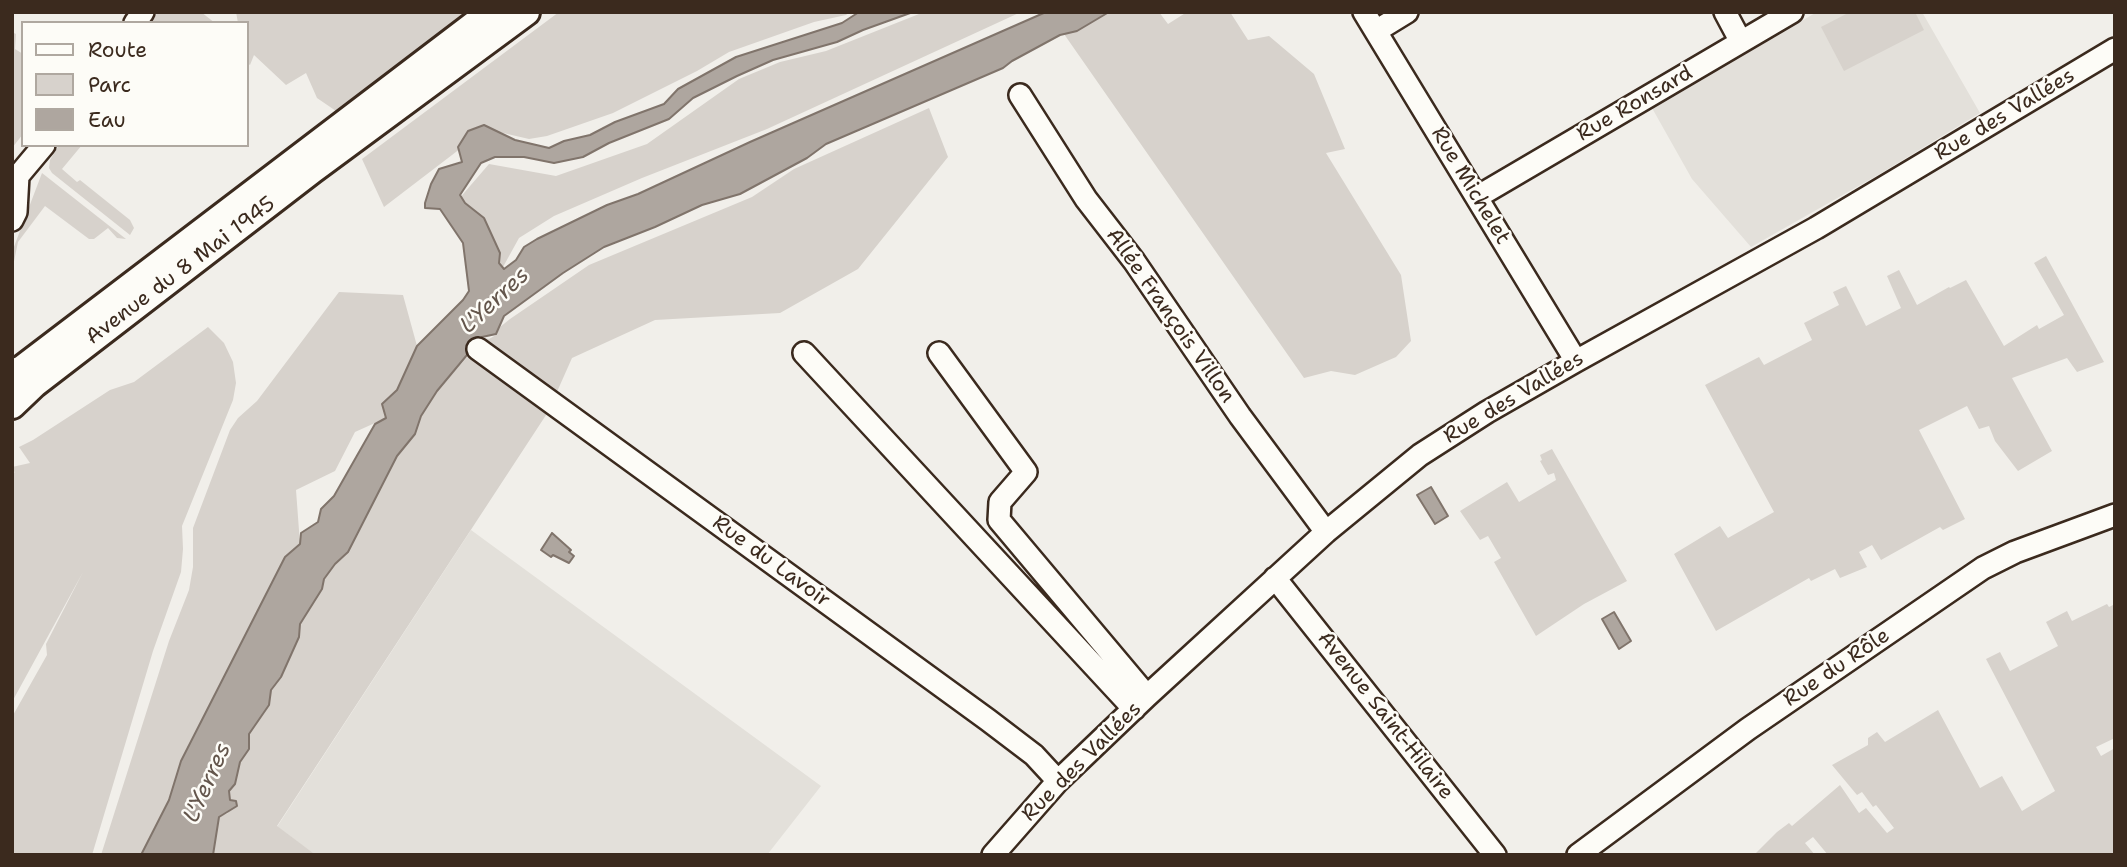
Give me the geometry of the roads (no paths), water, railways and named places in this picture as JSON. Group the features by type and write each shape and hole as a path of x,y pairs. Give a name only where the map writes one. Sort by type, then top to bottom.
{"main road":[{"path":"348,133 491,12"},
{"path":"348,133 526,12"},
{"name":"Avenue du 8 Mai 1945","path":"12,373 22,369 348,133"},
{"name":"Avenue du 8 Mai 1945","path":"12,405 34,384 348,133"}],"street":[{"path":"1370,21 1407,12"},
{"path":"1725,12 1741,42"},
{"name":"Rue Ronsard","path":"1477,197 1793,12"},
{"name":"Rue Michelet","path":"1370,21 1576,361"},
{"name":"Rue des Vallées","path":"993,855 1058,781 1141,702 1326,532 1420,455 1487,412 1816,228 2115,49"},
{"name":"Allée François Villon","path":"1020,95 1086,199 1326,532"},
{"path":"12,220 16,212 15,175 42,147"},
{"name":"Rue du Lavoir","path":"478,349 997,727 1034,755 1058,781"},
{"path":"804,353 1141,702"},
{"path":"939,353 1026,472 1000,502 999,520 1141,702"},
{"name":"Rue du Rôle","path":"1578,855 1748,729 1983,568 2015,552 2115,515"},
{"name":"Avenue Saint-Hilaire","path":"1275,578 1495,855"}],"water":[{"name":"L'Yerres","path":"859,12 913,12 837,42 773,60 693,98 669,119 609,143 583,157 554,163 524,157 495,157 481,163 460,195 465,203 484,218 500,253 499,263 504,269 516,260 524,247 607,205 638,194 1046,12 1109,12 1077,31 1060,35 1003,68 826,144 807,158 740,194 702,205 604,247 504,316 496,334 482,337 437,391 421,416 415,434 397,456 348,552 324,579 322,589 300,624 299,637 281,677 271,690 269,705 249,734 249,749 240,762 235,784 229,791 230,800 236,801 237,806 219,817 213,855 141,855 169,800 181,761 285,557 300,544 301,533 318,522 321,509 334,496 375,424 386,418 382,404 397,390 417,346 469,291 463,243 440,209 425,208 431,184 439,169 462,162 458,147 468,131 484,125 515,140 549,148 564,141 590,135 615,122 664,104 678,89 736,57 842,23"},
{"path":"1431,487 1448,516 1435,524 1417,495"},
{"path":"552,533 571,550 569,552 574,556 569,563 553,555 551,557 541,550"},
{"path":"1614,612 1631,641 1619,649 1602,619"}]}
